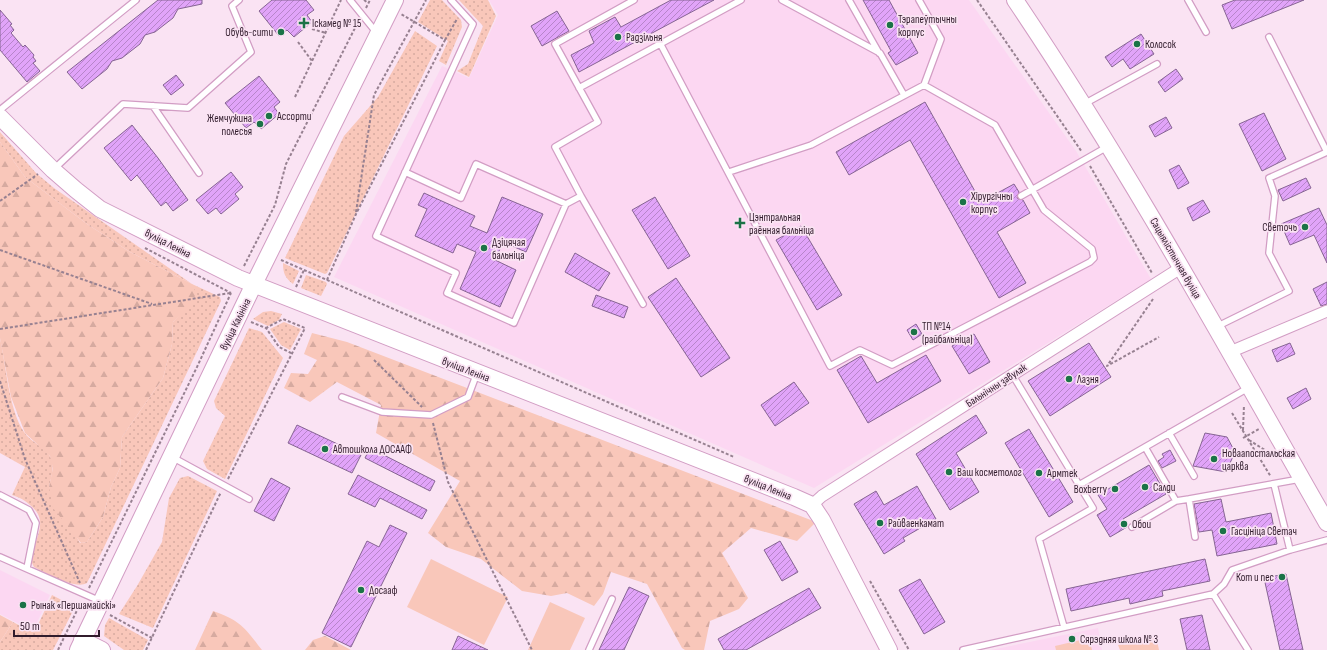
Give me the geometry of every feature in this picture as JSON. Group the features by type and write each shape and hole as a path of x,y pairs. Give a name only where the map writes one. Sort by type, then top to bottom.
{"main road":[{"name":"Сацыялістычная вуліца","path":"1016,0 1084,104 1182,267 1327,523"},
{"name":"вуліца Калініна","path":"80,645 105,608 171,457 253,286 378,34 398,7"},
{"name":"вуліца Леніна","path":"0,117 46,172 100,209 253,286 812,505"},
{"path":"812,505 822,520 889,650"},
{"path":"80,645 102,650"}],"street":[{"name":"Бальнічны завулак","path":"812,505 822,496 1182,267"},
{"path":"1230,352 1327,311"}],"lane":[{"path":"0,110 134,0"},
{"path":"46,172 123,104 188,108 251,52 232,6 239,0"},
{"path":"350,0 378,34"},
{"path":"451,0 473,24 376,236 456,273 447,292 514,323 566,204 581,196"},
{"path":"634,0 555,44 598,122 555,147 581,196 643,304"},
{"path":"579,88 742,0"},
{"path":"782,0 880,54"},
{"path":"849,0 904,95"},
{"path":"729,172 811,145 924,84 941,39 919,0"},
{"path":"1188,0 1206,32"},
{"path":"1216,328 1289,291 1269,252 1275,196 1269,178 1327,152 1269,37"},
{"path":"661,45 830,366 860,350 892,365 1090,262 1094,258 1092,250 1044,210 996,125 924,84"},
{"path":"1084,104 1157,64"},
{"path":"153,106 199,173"},
{"path":"1020,196 1109,146"},
{"path":"405,172 461,198 476,164 566,204"},
{"path":"342,397 382,412 431,415 468,397 477,373"},
{"path":"1012,374 1093,508 1039,539 1064,627"},
{"path":"1079,485 1250,387"},
{"path":"1170,433 1194,476"},
{"path":"1145,447 1176,501"},
{"path":"171,457 249,499"},
{"path":"1132,526 1176,501 1302,479"},
{"path":"1274,484 1290,550"},
{"path":"0,495 29,510 36,523 26,568"},
{"path":"1189,499 1195,538"},
{"path":"963,650 1213,594 1224,584 1232,570 1290,550 1327,540"},
{"path":"0,557 85,595 105,608"},
{"path":"1213,594 1248,650"},
{"path":"589,650 612,599"}],"path":[{"path":"295,96 341,0"},
{"path":"364,0 368,3"},
{"path":"243,267 274,205 286,164 370,0"},
{"path":"356,214 374,95 426,0"},
{"path":"977,0 1086,158 1155,280"},
{"path":"398,7 414,22 445,40"},
{"path":"327,280 356,214 461,10"},
{"path":"312,29 326,33"},
{"path":"298,42 312,61"},
{"path":"0,201 46,172"},
{"path":"0,250 153,304"},
{"path":"280,259 304,270"},
{"path":"0,329 231,293 58,650"},
{"path":"1156,295 1107,366 1159,337"},
{"path":"266,328 283,319 304,328"},
{"path":"246,320 266,328 279,347 291,353"},
{"path":"374,360 431,415 448,482 532,650"},
{"path":"0,381 25,459 85,595"},
{"path":"1243,432 1244,404"},
{"path":"1232,413 1274,484"},
{"path":"1243,438 1261,428"},
{"path":"1248,440 1273,455"},
{"path":"105,608 152,638"}],"shaded area":[{"name":"Цэнтральная раённая бальніца","path":"489,0 969,0 1076,151 1151,279 814,488 334,277 442,66 469,78 498,15"},
{"name":"Рынак «Першамайскі»","path":"0,570 50,595 33,631 0,614"},
{"name":"Сярэдняя школа № 3","path":"1098,628 1102,650 991,650"}],"green space":[{"path":"430,0 442,0 461,20 462,27 446,65 439,61 448,41 418,22"},
{"path":"459,0 488,0 496,16 469,77 457,71 468,64 483,26"},
{"path":"415,31 437,46 327,273 325,274 285,258 344,136 378,97"},
{"path":"0,132 36,173 54,188 192,284 130,252 87,224 25,177 0,142"},
{"path":"0,142 25,177 87,224 130,252 192,284 196,293 191,306 173,322 172,344 163,378 122,437 120,468 111,487 103,517 87,542 81,543 53,508 49,487 53,468 50,456 25,433 11,397 0,338"},
{"path":"283,263 299,271 293,284 285,275"},
{"path":"306,275 326,282 327,284 321,296 301,288"},
{"path":"192,284 220,297 221,301 87,583 82,585 68,583 53,577 34,567 32,563 33,550 40,523 36,511 28,503 12,495 25,467 0,453 0,338 11,400 19,423 27,436 49,454 53,469 49,487 80,543 87,542 103,517 111,487 120,468 122,437 163,378 172,344 173,322 181,314"},
{"path":"271,311 282,314 279,320 268,326 253,319 263,312"},
{"path":"284,322 301,329 290,350 281,345 270,329"},
{"path":"249,328 262,332 283,358 225,479 207,469 203,461 225,416 216,408 214,401"},
{"path":"312,333 347,342 816,522 797,541 751,528 722,553 748,598 739,609 710,621 704,650 685,650 682,648 647,584 611,572 603,594 594,606 567,593 551,596 522,591 481,559 446,547 428,533 460,481 376,433 381,405 337,382 310,402 284,388 291,373 308,374 317,360 304,354"},
{"path":"188,476 217,491 153,628 119,614 162,542 169,498 180,478"},
{"path":"431,559 508,597 484,645 407,607"},
{"path":"52,595 75,607 53,650 0,650 0,642 13,622 32,632 35,631"},
{"path":"550,602 585,618 570,650 528,650"},
{"path":"213,611 236,621 262,650 195,650"},
{"path":"0,615 13,622 0,642"},
{"path":"109,618 148,640 143,650 124,650 104,636 105,625"},
{"path":"325,636 351,650 305,650 313,640"},
{"path":"1156,636 1159,650 1120,650 1118,645"},
{"path":"1089,638 1092,650 1056,650 1055,646"}],"building":[{"path":"158,0 202,0 202,4 178,9 173,18 155,32 145,35 140,44 122,58 112,61 107,69 82,89 67,72"},
{"path":"272,0 306,0 314,10 307,15 312,22 294,37 287,30 279,36 259,11"},
{"name":"Радзільня","path":"671,0 714,0 579,72 571,55 594,43 589,31 615,17 621,27"},
{"name":"Тэрапеўтычны корпус","path":"863,0 889,0 918,53 896,65 888,53 891,51"},
{"path":"1235,0 1304,0 1232,29 1222,5"},
{"path":"0,10 12,24 10,25 14,30 11,33 23,47 25,45 34,55 33,57 36,61 33,63 40,71 27,82 0,50"},
{"path":"557,11 569,31 542,46 531,26"},
{"name":"Колосок","path":"1141,34 1154,54 1130,69 1123,59 1112,67 1105,57"},
{"path":"1176,69 1183,79 1165,92 1158,82"},
{"path":"176,75 184,85 171,95 163,85"},
{"path":"259,76 280,102 274,107 279,114 261,129 254,122 246,128 225,103"},
{"name":"Хірургічны корпус","path":"925,102 981,202 1014,184 1019,192 1017,198 1023,200 1030,213 997,232 1026,283 999,298 910,140 849,175 836,152"},
{"path":"1264,113 1286,159 1262,171 1239,124"},
{"path":"1166,117 1172,128 1155,137 1149,126"},
{"path":"132,125 188,200 173,211 166,202 161,206 137,175 131,181 104,148"},
{"path":"1179,165 1189,183 1178,189 1169,170"},
{"path":"231,172 243,187 235,194 239,199 221,214 216,208 208,214 196,200"},
{"path":"1306,178 1311,188 1283,201 1278,190"},
{"name":"Дзіцячая бальніца","path":"424,193 475,216 470,226 487,233 502,197 543,214 526,252 503,242 495,260 516,270 500,307 460,289 476,252 457,244 453,253 415,236 427,209 418,205"},
{"path":"655,197 690,256 668,269 632,210"},
{"path":"1203,200 1210,212 1193,221 1187,208"},
{"name":"Светочь","path":"1319,208 1327,225 1327,263 1314,235 1290,245 1281,224"},
{"path":"801,226 842,295 817,310 776,240"},
{"path":"575,253 610,273 599,291 565,272"},
{"path":"676,278 730,358 701,377 648,297"},
{"path":"1327,282 1327,304 1321,306 1313,289"},
{"path":"596,295 628,307 624,318 592,306"},
{"name":"ТП №14 (райбальніца)","path":"916,324 922,334 913,340 907,330"},
{"path":"974,334 990,362 969,374 952,346"},
{"name":"Лазня","path":"1089,343 1111,377 1050,416 1028,381"},
{"path":"1290,343 1295,354 1277,362 1272,350"},
{"path":"926,355 941,381 868,423 837,370 861,356 877,383"},
{"path":"794,382 809,403 775,426 761,405"},
{"path":"1306,388 1311,399 1293,409 1287,398"},
{"path":"976,415 987,433 956,453 979,492 950,510 916,454"},
{"name":"Автошкола ДОСААФ","path":"297,425 361,455 352,473 288,443"},
{"path":"1029,429 1073,502 1049,517 1005,443"},
{"name":"Новаапостальская царква","path":"1205,433 1227,437 1235,452 1226,472 1193,466"},
{"path":"370,448 435,481 430,491 365,458"},
{"path":"1170,450 1176,461 1162,468 1158,461 1164,457 1162,454"},
{"path":"1149,465 1166,494 1123,519 1127,527 1110,537 1097,515 1107,509 1098,495"},
{"path":"358,475 427,510 422,519 380,498 375,507 348,494"},
{"path":"271,478 290,488 274,521 254,511"},
{"path":"917,486 936,519 903,538 905,541 884,554 854,504 876,491 884,505"},
{"path":"1221,499 1226,522 1271,513 1277,544 1217,556 1212,530 1199,532 1194,504"},
{"name":"Досааф","path":"390,525 407,533 351,647 322,633 367,541 379,547"},
{"path":"780,541 798,572 782,581 764,550"},
{"path":"1205,559 1210,581 1162,591 1163,596 1130,604 1129,598 1071,611 1066,589"},
{"path":"1286,574 1303,650 1280,650 1264,578"},
{"path":"920,579 945,622 924,634 899,590"},
{"path":"629,587 649,596 624,650 599,650"},
{"path":"809,588 821,608 746,650 724,650 718,639"},
{"path":"1202,615 1210,650 1187,650 1180,619"},
{"path":"458,636 488,650 452,650"}],"place":[{"name":"Іскамед № 15","path":"304,23"},
{"name":"Тэрапеўтычны корпус","path":"890,25"},
{"name":"Обувь-сити","path":"281,32"},
{"name":"Радзільня","path":"618,37"},
{"name":"Колосок","path":"1137,44"},
{"name":"Ассорти","path":"269,116"},
{"name":"Жемчужина полесья","path":"260,124"},
{"name":"Хірургічны корпус","path":"963,202"},
{"name":"Цэнтральная раённая бальніца","path":"740,223"},
{"name":"Светочь","path":"1305,227"},
{"name":"Дзіцячая бальніца","path":"484,248"},
{"name":"ТП №14 (райбальніца)","path":"914,332"},
{"name":"Лазня","path":"1069,379"},
{"name":"Автошкола ДОСААФ","path":"325,449"},
{"name":"Новаапостальская царква","path":"1214,459"},
{"name":"Ваш косметолог","path":"949,472"},
{"name":"Армтек","path":"1039,473"},
{"name":"Салди","path":"1145,487"},
{"name":"Boxberry","path":"1115,489"},
{"name":"Райваенкамат","path":"880,523"},
{"name":"Обои","path":"1124,524"},
{"name":"Гасцініца Светач","path":"1223,531"},
{"name":"Кот и пес","path":"1282,577"},
{"name":"Досааф","path":"361,590"},
{"name":"Рынак «Першамайскі»","path":"23,605"},
{"name":"Сярэдняя школа № 3","path":"1072,639"}]}
